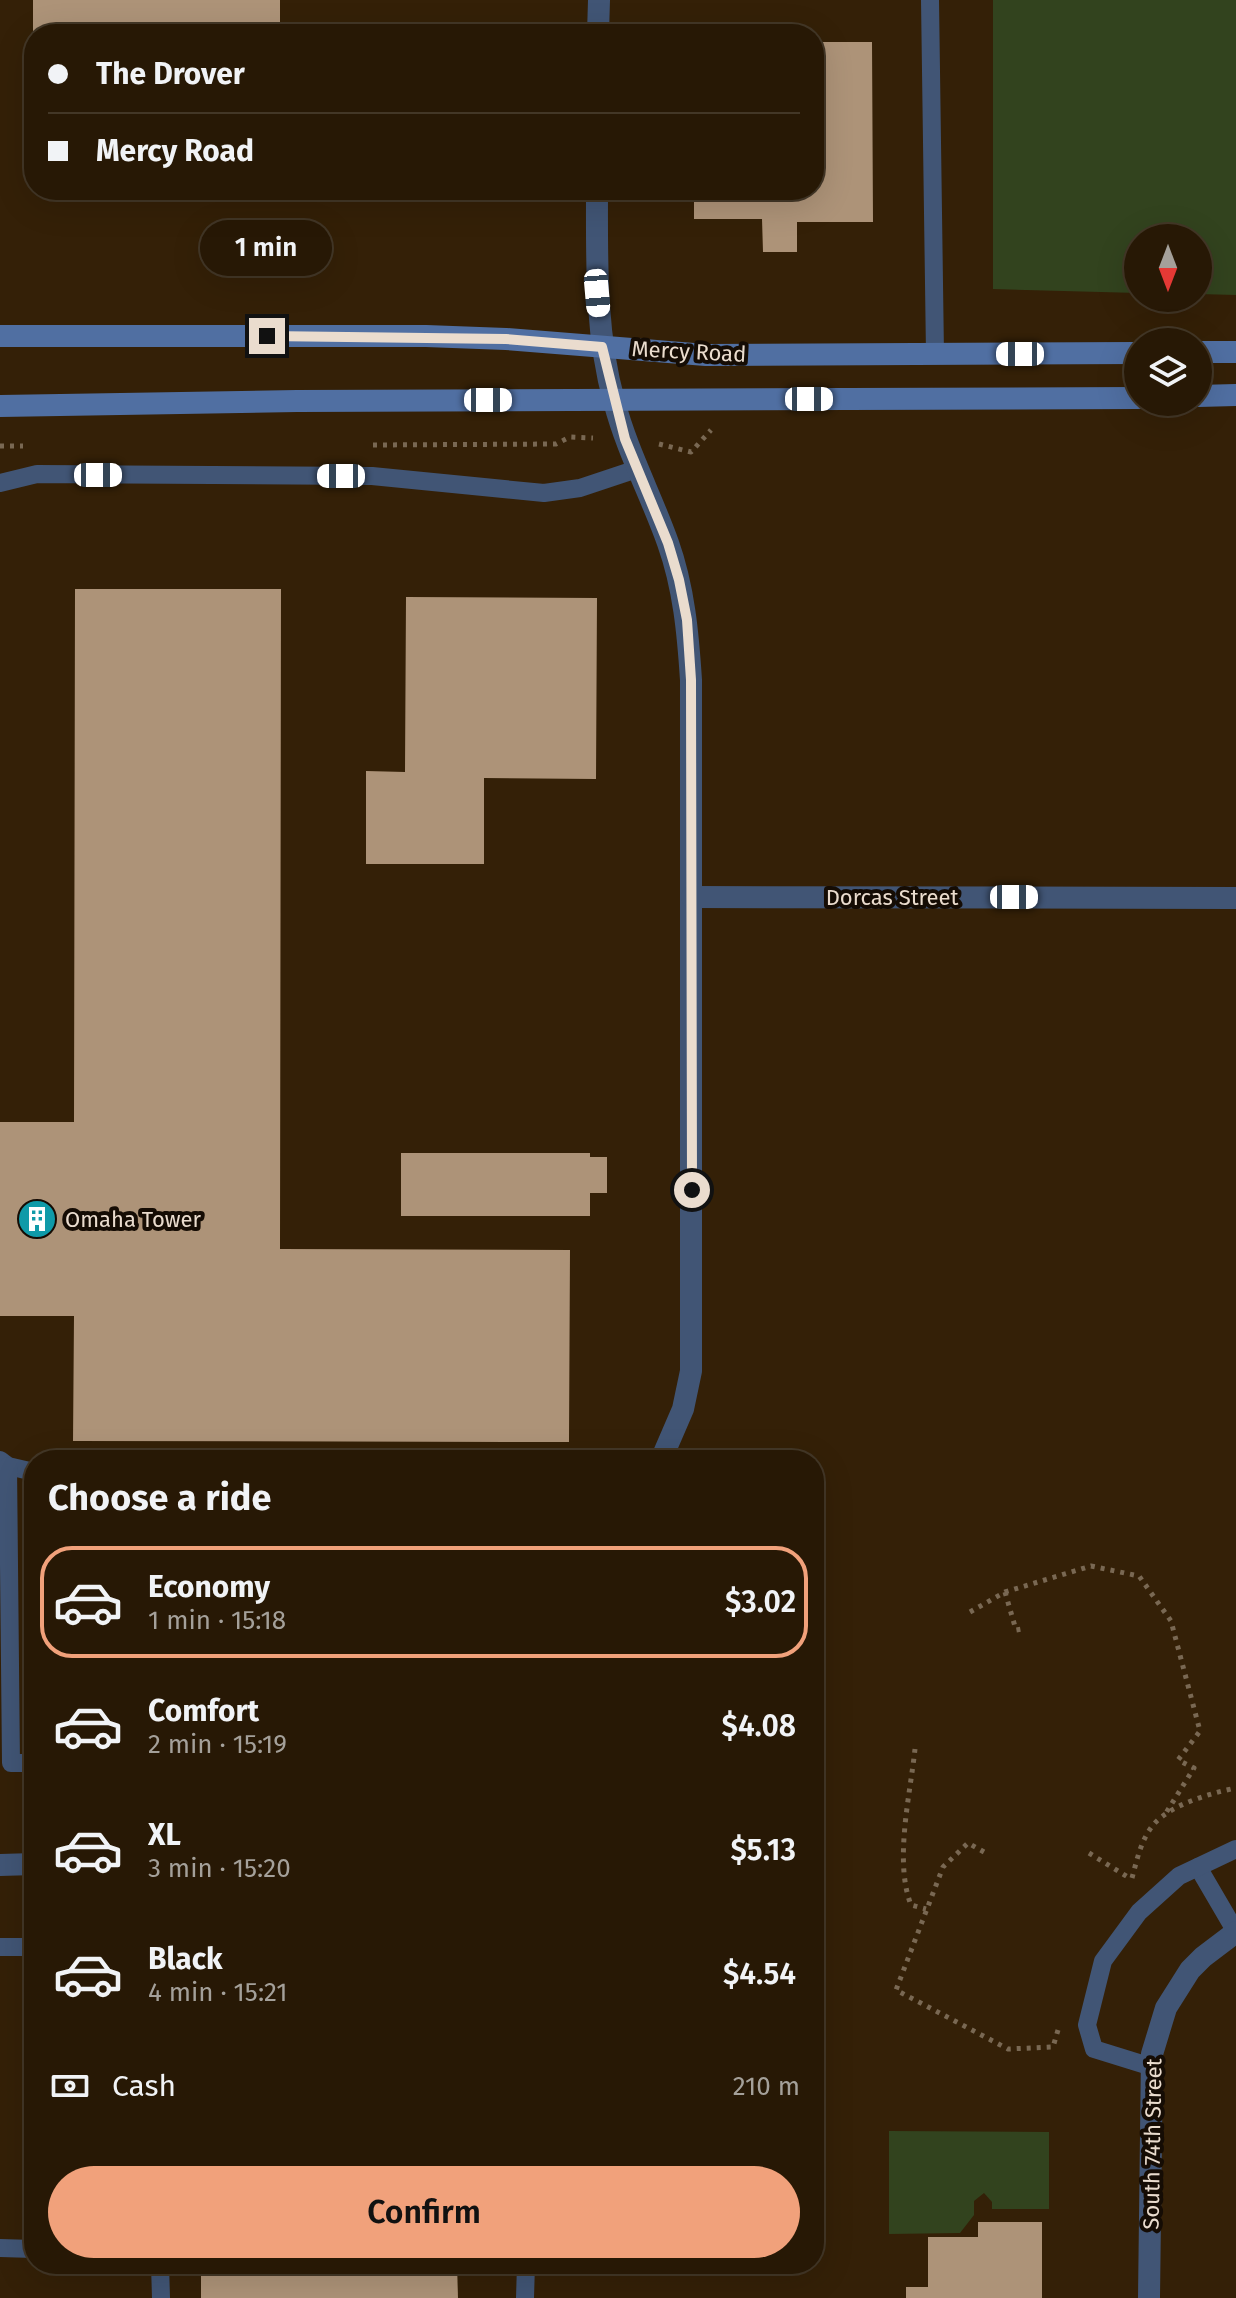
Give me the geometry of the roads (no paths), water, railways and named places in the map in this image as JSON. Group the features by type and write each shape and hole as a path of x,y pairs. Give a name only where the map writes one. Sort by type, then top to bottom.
{"main road":[{"name":"Mercy Road","path":"0,336 426,336 506,339 706,355 1124,353"},
{"path":"1212,352 1236,352"},
{"path":"1212,396 1236,395"},
{"name":"Mercy Road","path":"0,406 613,399 1124,398"}],"street":[{"path":"598,24 599,0"},
{"path":"597,200 597,293 602,347 613,399 637,469 668,543 687,620 691,680 691,1371 683,1409 665,1450"},
{"name":"Dorcas Street","path":"692,897 1236,898"},
{"path":"0,1865 24,1864"},
{"name":"South 74th Street","path":"1149,2298 1152,2054 1166,2008 1190,1970 1236,1932"}],"lane":[{"path":"930,0 935,354"},
{"path":"0,483 37,474 372,476 544,493 580,488 637,469"},
{"path":"6,1763 4,1463 24,1469"},
{"path":"1152,2067 1094,2049 1087,2025 1103,1961 1139,1912 1179,1876 1236,1849"},
{"path":"1198,1867 1236,1932"},
{"path":"0,1947 24,1947"},
{"path":"0,2248 24,2249"},
{"path":"160,2274 161,2298"},
{"path":"525,2298 526,2274"}],"place":[{"name":"Omaha Tower","path":"37,1219"}]}
